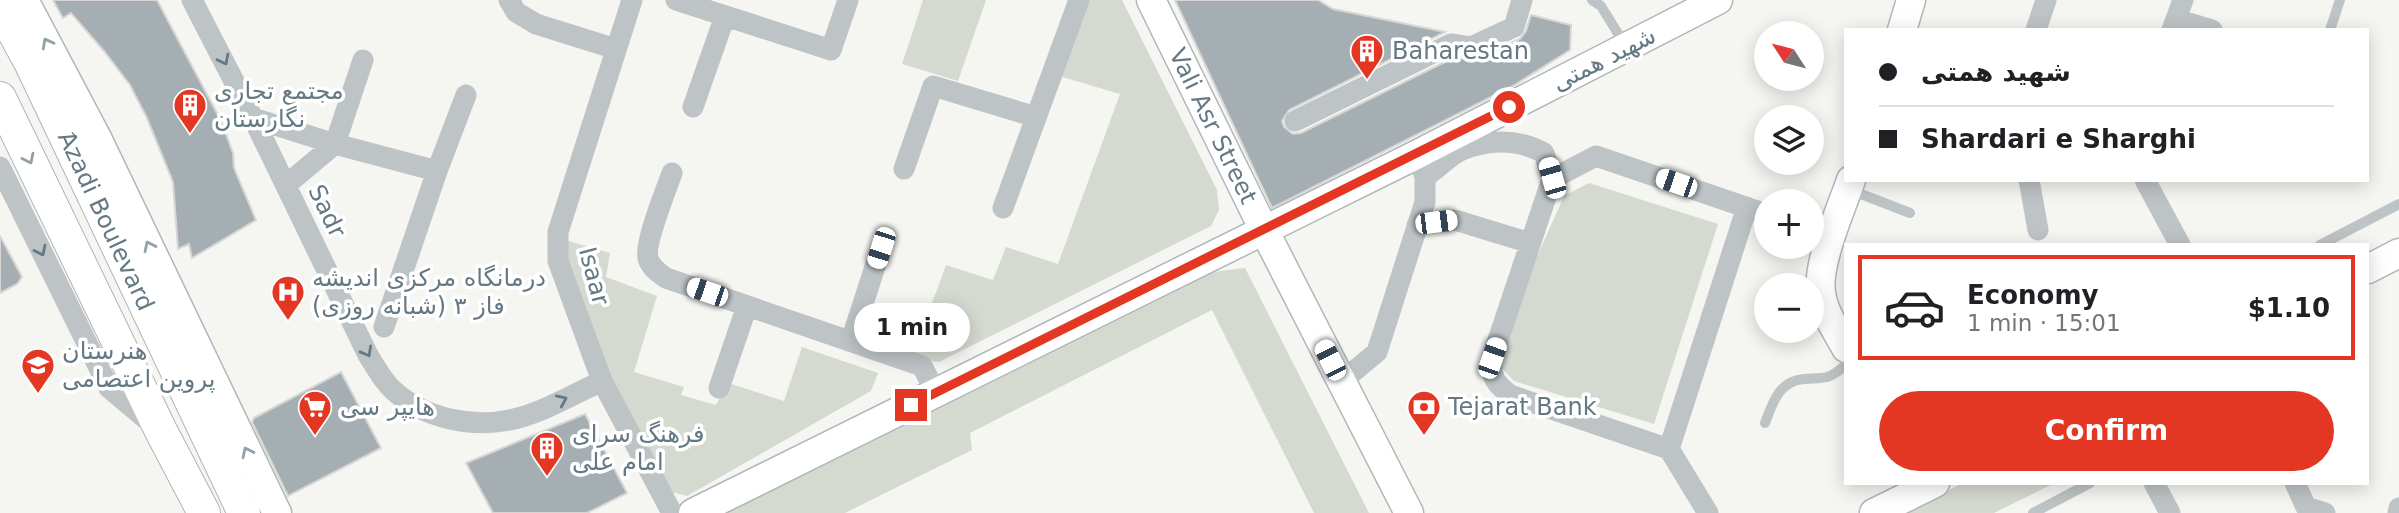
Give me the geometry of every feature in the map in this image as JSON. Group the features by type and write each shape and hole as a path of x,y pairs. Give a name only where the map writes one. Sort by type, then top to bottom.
{"main road":[{"path":"24,0 97,138 277,513"},
{"name":"Vali Asr Street","path":"1152,0 1264,230 1409,513"},
{"name":"شهید همتی","path":"693,513 1264,230 1421,166 1626,47 1718,0"},
{"path":"1903,28 1911,0"},
{"name":"َAzadi Boulevard","path":"0,8 36,74 244,513"},
{"name":"َAzadi Boulevard","path":"0,98 161,431 204,513"},
{"path":"1844,344 1826,309 1820,278 1849,185"},
{"path":"2369,268 2399,253"},
{"path":"1874,513 1925,485"}],"street":[{"name":"Sadr","path":"192,0 253,118 368,355 391,389 415,406 443,417 485,425 531,414 603,382"},
{"path":"509,0 516,12 536,24 616,49"},
{"name":"Isaar","path":"632,0 558,232 558,261 603,382 671,513"},
{"path":"676,0 831,51 848,0"},
{"path":"1003,208 1079,0"},
{"path":"1295,121 1451,44 1471,47 1514,27 1522,0"},
{"path":"2037,28 2046,0"},
{"path":"693,107 725,16"},
{"path":"2177,16 2207,28"},
{"path":"286,185 335,144 363,60"},
{"path":"904,169 933,86 1036,117"},
{"path":"384,327 466,95"},
{"path":"253,118 335,144 437,171"},
{"path":"1341,382 1377,352 1425,202 1421,166 1491,143 1513,142 1528,145 1544,153 1552,178 1492,358 1491,373 1497,386 1510,395 1670,449 1708,513"},
{"path":"1552,178 1596,156 1754,209"},
{"path":"0,167 109,388 161,431"},
{"path":"672,173 648,245 648,258 654,269 666,278 922,366 936,393"},
{"path":"2029,182 2038,230"},
{"path":"2146,182 2179,243"},
{"path":"1670,449 1754,216"},
{"path":"1417,225 1455,220 1530,243"},
{"path":"850,341 881,248"},
{"path":"719,388 747,306"},
{"path":"2155,485 2170,513"},
{"path":"2296,485 2306,507 2325,513"},
{"path":"2398,513 2399,508"}],"lane":[{"path":"1592,0 1601,6 1626,47"},
{"path":"2331,28 2340,0"},
{"path":"1849,185 1910,213"},
{"path":"2324,243 2399,204"},
{"path":"1765,422 1781,389 1790,382 1828,377 1844,366"},
{"path":"2033,513 2086,485"}],"shaded area":[{"path":"923,0 986,0 958,81 902,64"},
{"path":"1088,0 1122,0 1217,190 1219,210 1211,226 939,362 927,361 858,336 867,312 922,330 946,265 993,280 1006,247 1058,264 1120,94 1059,76"},
{"path":"1589,183 1718,224 1654,424 1514,381 1492,358 1564,196"},
{"path":"565,240 610,253 606,277 657,296 634,372 684,387 681,395 716,405 728,383 784,401 802,347 878,373 871,391 687,496 672,492 611,379 572,285"},
{"path":"1245,268 1369,513 1314,513 1212,310 970,433 972,450 845,513 712,513 1197,274"},
{"path":"1959,485 2051,485 1994,513 1904,513"}],"building":[{"name":"مجتمع تجاری نگارستان","path":"53,0 157,0 221,121 233,153 234,168 256,220 192,258 189,244 178,249 173,182 147,118 130,85 104,51 71,13 63,18"},
{"name":"Baharestan","path":"1175,0 1318,0 1333,9 1445,32 1289,110 1282,121 1284,127 1293,134 1301,133 1453,58 1476,59 1520,39 1526,31 1531,15 1571,25 1570,50 1513,86 1272,208"},
{"path":"0,236 22,277 17,284 0,293"},
{"name":"هایپر سی","path":"341,372 381,448 288,496 252,422 254,418"},
{"name":"فرهنگ سرای امام علی","path":"585,414 627,493 587,513 493,513 466,463"}],"place":[{"name":"Baharestan","path":"1367,81"},
{"name":"مجتمع تجاری نگارستان","path":"190,135"},
{"name":"درمانگاه مرکزی اندیشه فاز ۳ (شبانه روزی)","path":"288,322"},
{"name":"هنرستان پروین اعتصامی","path":"38,395"},
{"name":"هایپر سی","path":"315,437"},
{"name":"Tejarat Bank","path":"1424,437"},
{"name":"فرهنگ سرای امام علی","path":"547,478"}],"route":[{"path":"911,405 1509,107"}]}
